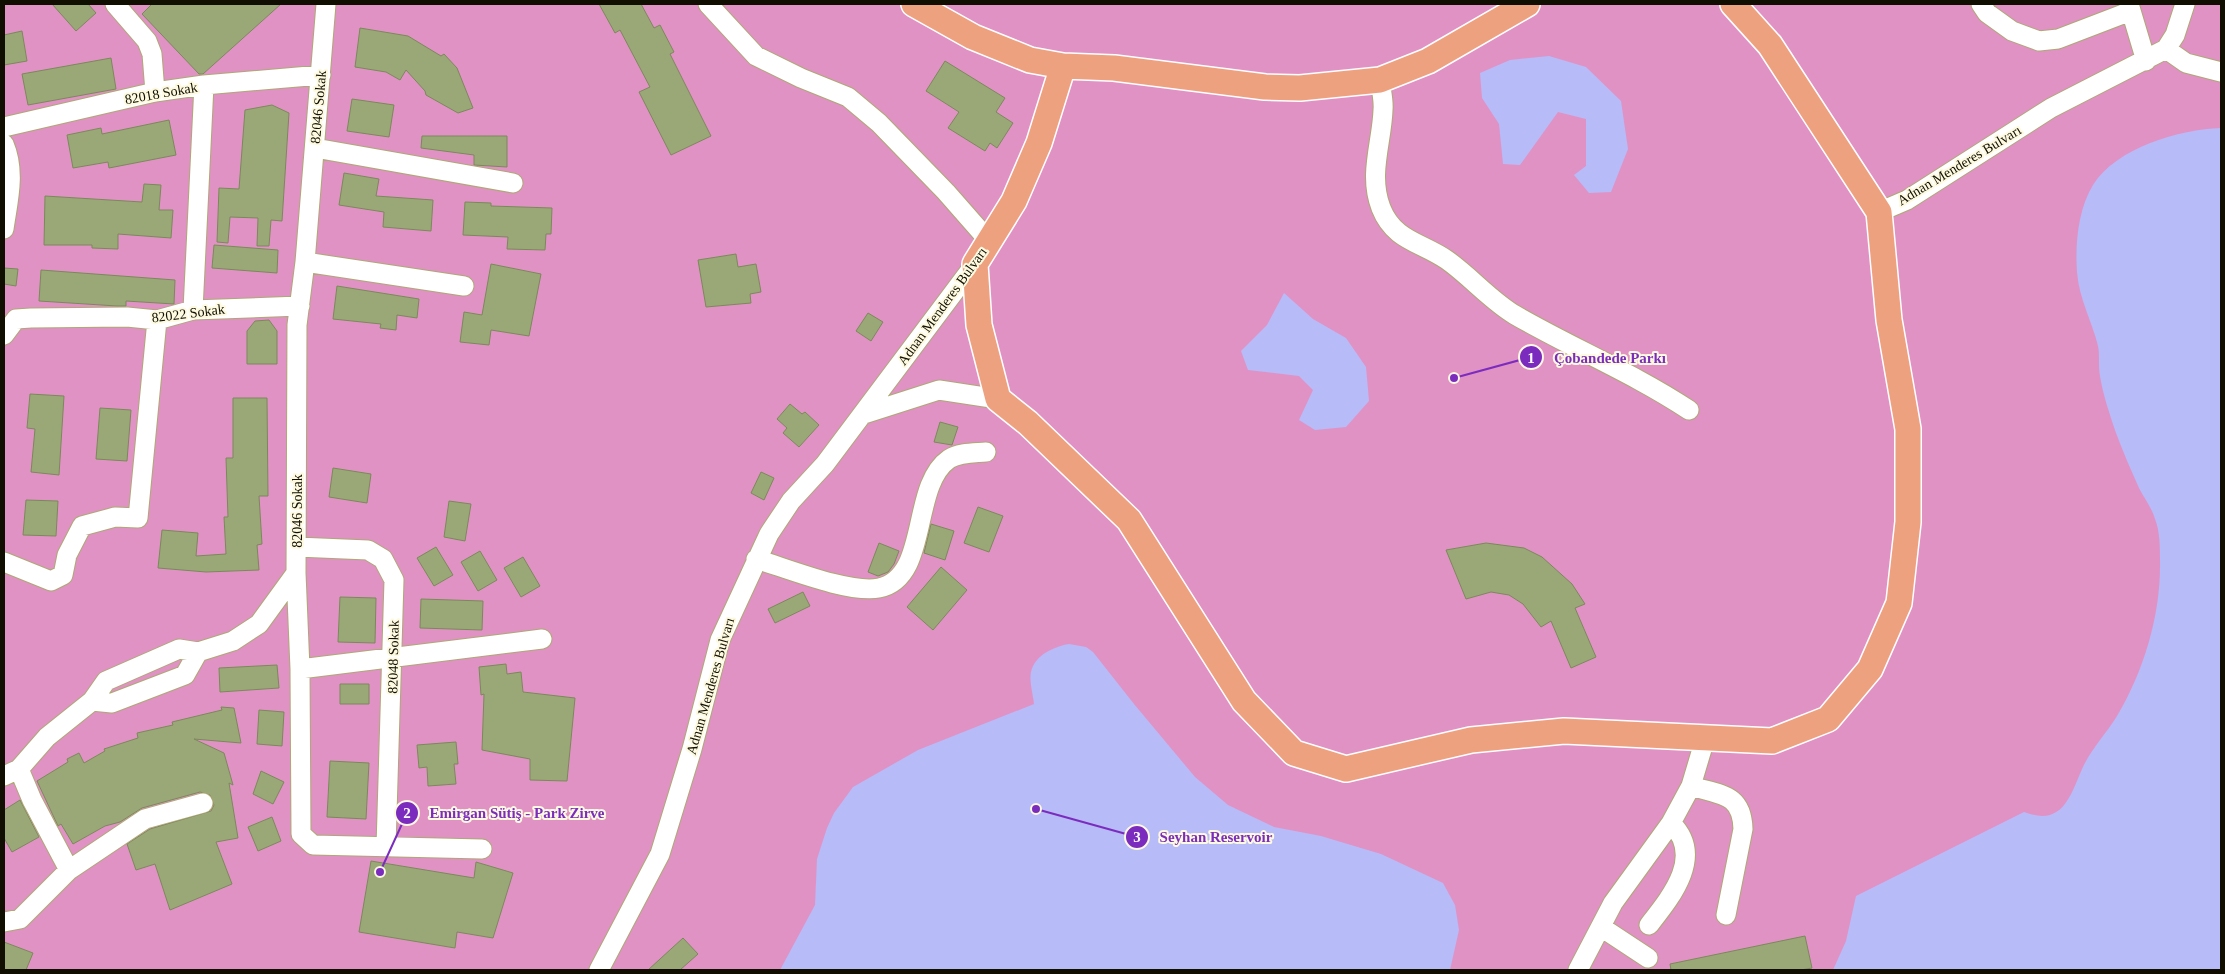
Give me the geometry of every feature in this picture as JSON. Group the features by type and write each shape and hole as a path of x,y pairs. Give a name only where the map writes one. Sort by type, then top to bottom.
{"main road":[{"path":"919,5 973,37 1030,60 1063,66 1114,68 1265,87 1300,88 1380,80 1428,61 1528,4"},
{"path":"975,264 979,325 998,399 1028,423 1129,520 1244,701 1294,754 1346,769 1471,740 1564,731 1772,741 1828,719 1870,669 1899,603 1908,522 1908,429 1889,320 1879,212 1770,45 1733,4"},
{"name":"Adnan Menderes Bulvarı","path":"975,264 1014,201 1039,143 1063,66"}],"street":[{"path":"115,4 147,41 152,54 155,92"},
{"path":"708,4 756,56 801,78 848,97 864,110 946,192 989,241"},
{"path":"1981,4 1986,14 2012,32 2039,41 2058,39 2130,7 2146,60"},
{"path":"2185,4 2175,35 2166,49 2186,63 2221,72"},
{"name":"82046 Sokak","path":"325,6 305,262 297,325 296,574 300,669 301,834 313,845 482,849"},
{"name":"Adnan Menderes Bulvarı","path":"1879,212 1907,200 2051,108 2166,49"},
{"name":"82018 Sokak","path":"4,127 155,92 204,85 321,75"},
{"path":"1380,80 1383,110 1377,148 1378,195 1385,216 1401,237 1454,266 1514,314 1628,373 1689,410"},
{"path":"193,310 204,85"},
{"path":"4,144 11,160 10,189 4,229"},
{"path":"315,148 513,183"},
{"path":"305,262 464,286"},
{"name":"Adnan Menderes Bulvarı","path":"599,970 660,854 692,749 720,640 769,534 791,501 825,464 864,414 975,264"},
{"name":"82022 Sokak","path":"4,336 16,320 127,317 156,320 193,310 300,306"},
{"path":"4,562 51,581 63,575 67,555 82,526 115,517 138,518 156,320"},
{"path":"864,414 939,390 998,399"},
{"path":"756,559 844,585 877,588 886,586 903,571 913,549 926,495 939,469 955,456 986,452"},
{"name":"82048 Sokak","path":"297,546 368,550 383,559 394,580 386,846"},
{"path":"69,870 32,800 11,773 47,737 92,701 106,681 179,649 198,652 233,641 259,624 296,574"},
{"path":"300,669 542,639"},
{"path":"92,701 112,703 185,676 198,652"},
{"path":"1578,970 1613,903 1671,823 1693,777 1688,756 1696,738"},
{"path":"1693,777 1739,806 1743,816 1743,829 1726,914"},
{"path":"4,922 20,919 69,870 145,819 203,803"},
{"path":"1649,925 1670,898 1684,868 1685,850 1682,836 1671,823"},
{"path":"1601,926 1648,958"}],"shaded area":[{"path":"4,4 2221,4 2221,970 4,970"}],"water":[{"path":"1549,56 1586,67 1621,101 1628,149 1611,192 1589,193 1574,175 1586,166 1586,119 1558,112 1520,165 1503,164 1499,124 1482,98 1480,73 1510,60"},
{"path":"2221,128 2221,970 1833,970 1846,941 1856,896 2024,812 2037,816 2047,816 2063,807 2094,748 2127,699 2143,661 2158,601 2160,581 2159,534 2154,515 2139,488 2121,447 2101,383 2098,346 2078,282 2077,250 2079,227 2084,205 2093,185 2103,172 2117,161 2150,143 2187,132"},
{"path":"1284,293 1313,319 1346,338 1366,367 1369,401 1346,427 1315,430 1299,420 1313,390 1299,376 1248,370 1241,351 1267,325"},
{"path":"1069,644 1086,647 1093,652 1195,777 1228,805 1274,827 1321,836 1381,854 1443,883 1455,905 1459,930 1450,970 780,970 815,905 817,859 827,828 834,813 853,787 918,750 1034,704 1030,679 1033,666 1041,656 1057,647"}],"building":[{"path":"52,4 88,4 96,13 76,31"},
{"path":"152,4 281,4 203,74 199,74 142,14"},
{"path":"599,4 641,4 654,28 660,25 674,52 670,54 711,136 671,155 639,92 650,87 620,30 615,33"},
{"path":"360,28 408,36 441,56 444,54 457,68 473,108 458,113 426,95 425,91 406,70 400,80 386,72 355,67"},
{"path":"22,31 27,61 4,65 4,35"},
{"path":"111,58 116,89 28,105 22,74"},
{"path":"945,61 1005,98 996,112 1013,123 997,148 990,143 985,151 948,128 959,112 926,91"},
{"path":"352,99 394,105 389,137 347,131"},
{"path":"272,105 289,113 282,221 271,220 269,246 257,246 258,218 230,217 228,243 217,242 219,188 239,189 245,110"},
{"path":"169,120 176,155 109,168 108,162 73,168 67,135 101,128 102,134"},
{"path":"422,136 507,136 507,167 474,165 474,155 421,148"},
{"path":"344,173 379,179 376,196 433,200 431,231 383,227 384,212 339,205"},
{"path":"144,184 161,185 159,210 173,210 171,238 118,234 118,249 92,248 92,245 44,245 45,196 142,202"},
{"path":"465,202 491,203 491,206 552,208 551,234 546,234 545,250 507,249 508,237 463,235"},
{"path":"214,245 278,250 277,273 212,268"},
{"path":"736,254 738,267 756,264 761,292 750,294 751,303 706,307 698,260"},
{"path":"491,264 541,274 529,336 491,330 489,345 460,342 464,312 482,315"},
{"path":"4,268 18,269 16,286 4,284"},
{"path":"41,270 175,280 174,304 126,301 126,306 117,306 39,301"},
{"path":"337,286 419,299 417,318 397,315 396,330 380,328 381,324 333,319"},
{"path":"868,313 883,322 871,341 856,331"},
{"path":"269,320 277,331 277,364 247,364 247,331 255,321"},
{"path":"30,394 64,396 59,475 31,472 35,429 27,428"},
{"path":"233,398 267,398 268,496 259,496 262,544 257,545 259,570 206,572 158,568 162,530 198,533 196,556 226,554 224,517 228,517 226,458 233,458"},
{"path":"790,404 802,414 805,412 819,425 799,447 783,433 787,428 777,419"},
{"path":"100,408 131,410 127,461 96,459"},
{"path":"940,422 958,427 952,445 934,442"},
{"path":"333,468 371,474 367,503 329,497"},
{"path":"761,472 774,478 764,500 751,493"},
{"path":"26,500 58,501 56,536 23,535"},
{"path":"449,501 471,504 465,541 444,537"},
{"path":"978,507 1003,516 989,552 964,543"},
{"path":"931,524 954,531 945,560 924,553"},
{"path":"879,543 899,551 894,564 888,572 878,576 868,572"},
{"path":"1486,543 1524,548 1542,557 1572,584 1585,604 1575,608 1596,657 1571,668 1551,621 1541,627 1523,604 1509,595 1491,592 1466,599 1446,550"},
{"path":"436,547 453,575 434,586 417,558"},
{"path":"480,551 497,580 478,591 461,562"},
{"path":"523,557 540,586 521,597 504,568"},
{"path":"941,567 967,590 933,630 907,607"},
{"path":"803,592 810,606 775,623 768,609"},
{"path":"340,597 376,598 375,643 338,642"},
{"path":"421,599 483,601 482,630 420,628"},
{"path":"506,664 507,674 521,672 523,692 575,698 567,781 530,780 530,759 482,750 484,694 481,695 479,667"},
{"path":"277,665 279,688 220,692 219,668"},
{"path":"340,684 369,684 369,704 340,704"},
{"path":"221,707 234,708 241,743 194,739 224,753 233,785 229,783 238,838 216,842 232,884 170,910 155,864 136,870 127,844 150,829 211,811 214,805 210,795 200,792 142,808 120,822 105,826 73,844 61,824 58,826 37,781 68,762 67,759 79,753 84,763 105,751 104,749 138,738 137,733 173,725 172,722 222,710"},
{"path":"259,710 284,712 282,746 257,744"},
{"path":"456,742 458,764 454,764 456,784 428,786 427,767 419,768 417,745"},
{"path":"330,761 369,763 366,819 327,817"},
{"path":"261,771 284,782 273,804 253,794"},
{"path":"20,800 39,837 12,852 4,838 4,810"},
{"path":"272,817 281,841 258,851 248,827"},
{"path":"371,861 474,878 476,862 513,873 493,938 457,932 455,948 359,932"},
{"path":"1805,936 1812,968 1801,970 1671,970 1670,964"},
{"path":"683,938 698,954 680,970 648,970"},
{"path":"4,942 33,953 26,970 4,970"}],"place":[{"name":"Çobandede Parkı","path":"1454,378"},
{"name":"Seyhan Reservoir","path":"1036,809"},
{"name":"Emirgan Sütiş - Park Zirve","path":"380,872"}]}
